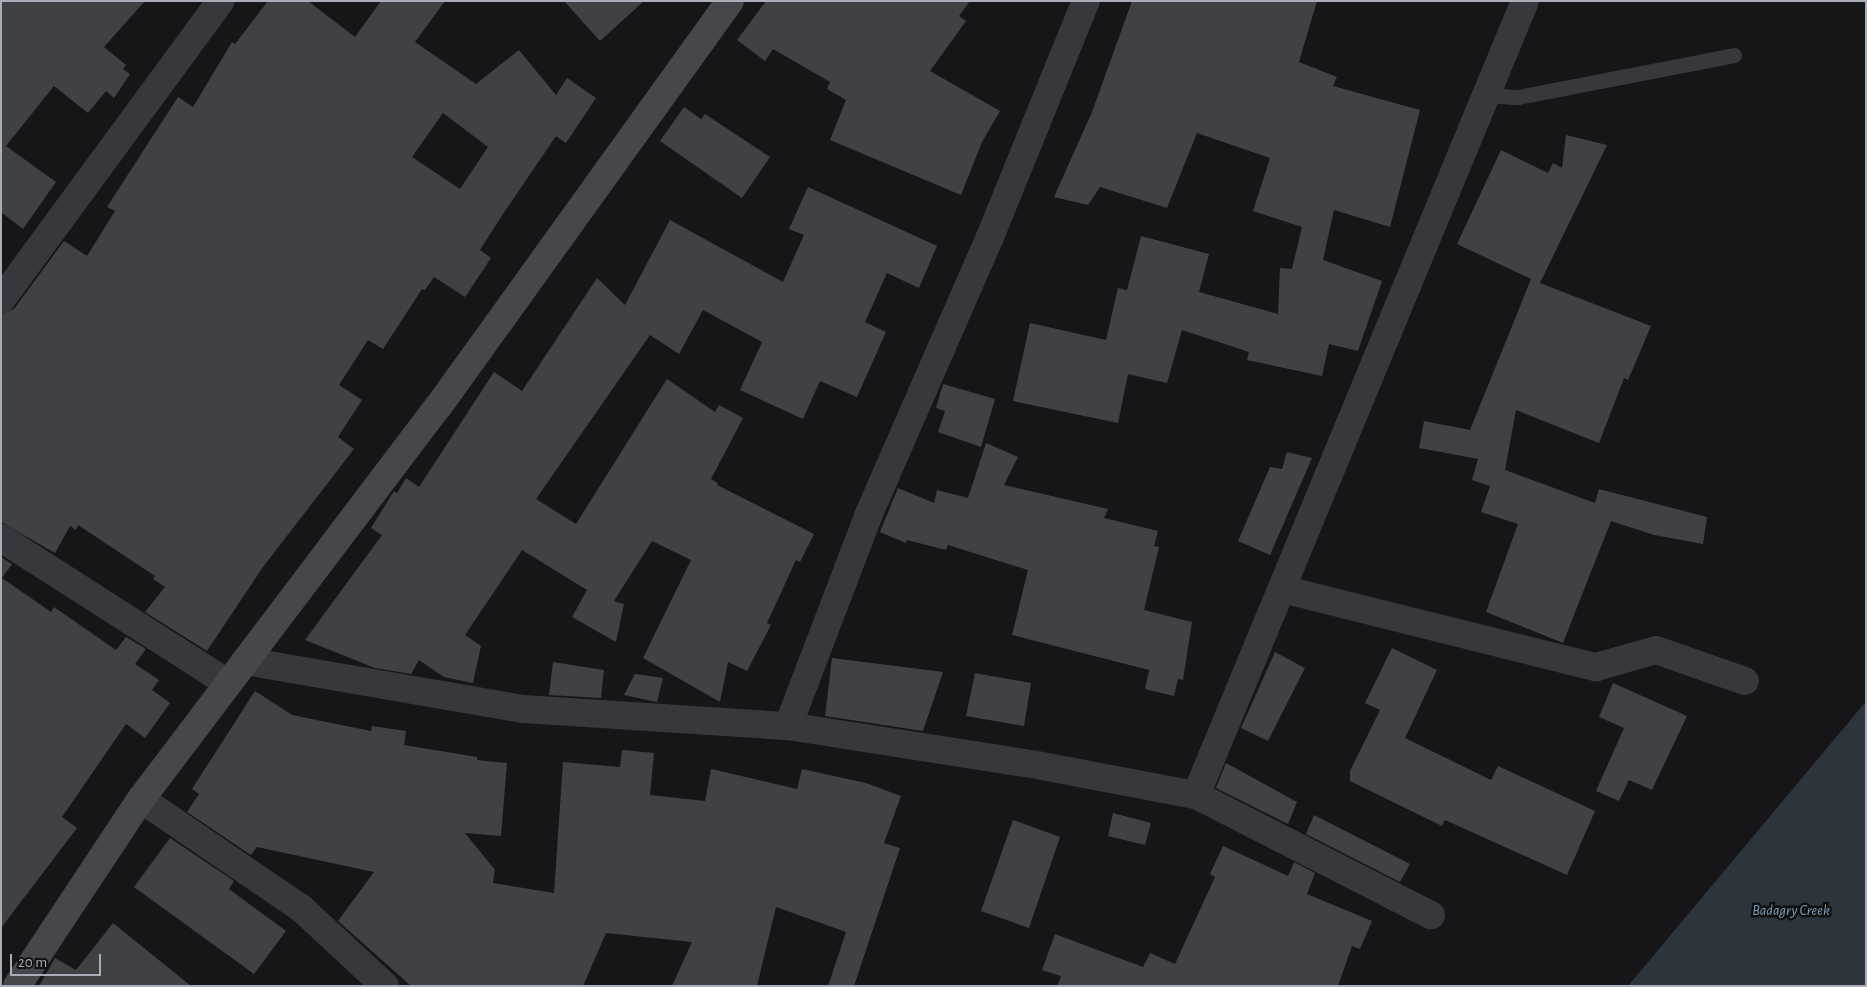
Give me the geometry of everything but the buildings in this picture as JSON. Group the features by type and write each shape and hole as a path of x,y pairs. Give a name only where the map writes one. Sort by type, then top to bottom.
{"street":[{"path":"1,300 221,1"},
{"path":"17,986 141,799 438,407 730,1"},
{"path":"788,726 868,516 990,237 1086,1"},
{"path":"1196,795 1525,1"},
{"path":"1,538 228,683"},
{"path":"1282,589 1596,667 1656,650 1745,681"},
{"path":"245,661 523,709 788,726 1042,766 1196,795 1431,915"},
{"path":"141,799 301,908 385,986"}],"lane":[{"path":"1487,95 1518,97 1734,55"}],"water":[{"name":"Badagry Creek","path":"1866,707 1866,986 1633,986"}],"waterway":[{"path":"1633,986 1866,707"}]}
